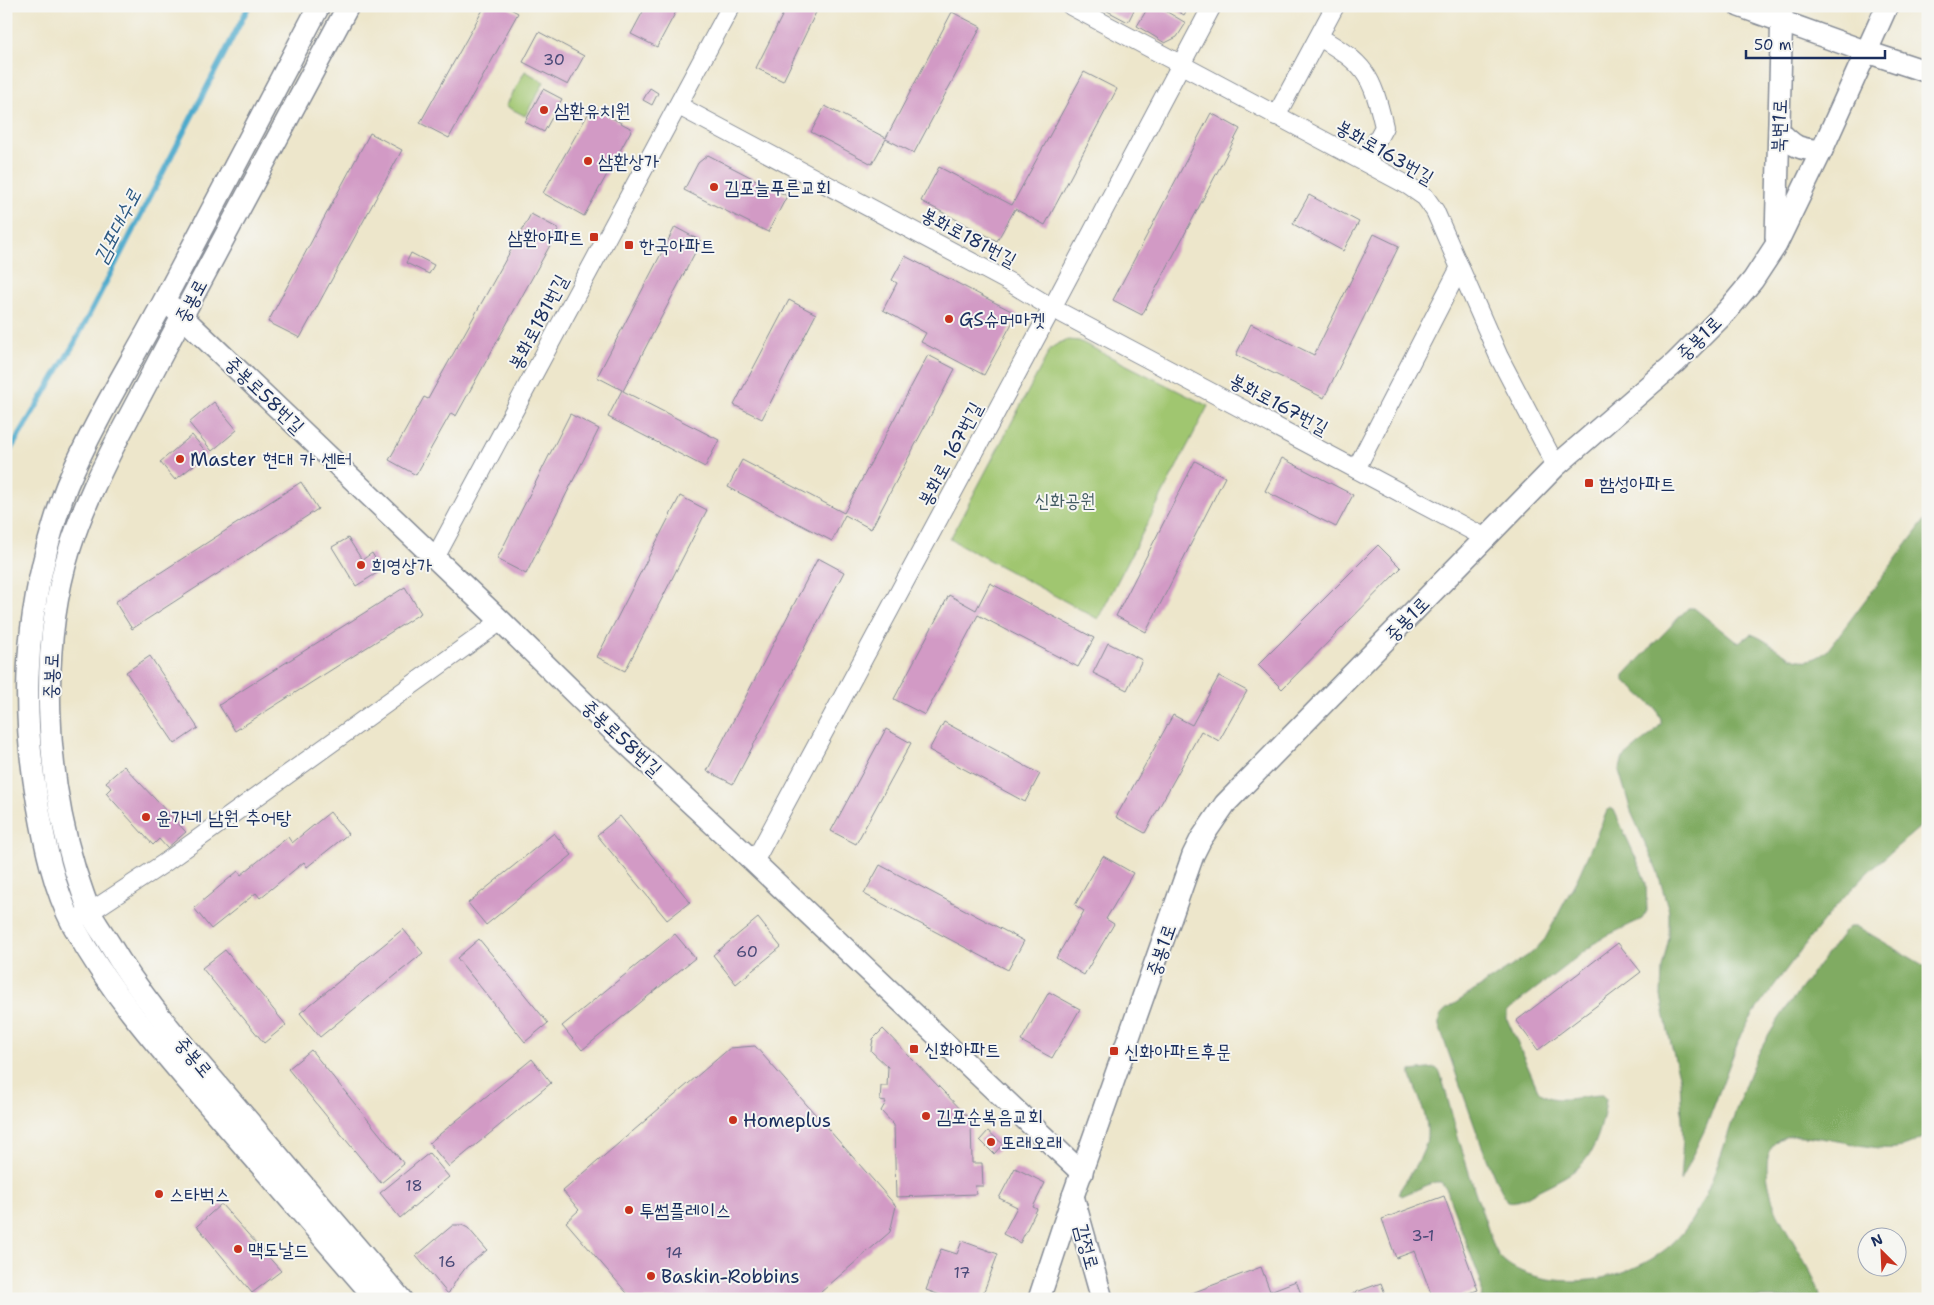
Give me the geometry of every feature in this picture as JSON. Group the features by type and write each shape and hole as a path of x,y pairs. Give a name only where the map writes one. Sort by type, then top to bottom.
{"street":[{"name":"중봉로","path":"319,6 99,420 67,486 56,517 38,585 30,627 27,688 28,733 33,780 44,836 56,882 71,921 114,990 138,1022 376,1299"},
{"name":"중봉로","path":"348,6 292,108 101,473 70,548 60,588 52,643 50,736 57,793 68,848 90,912 126,971 154,1009 401,1299"},
{"name":"봉화로181번길","path":"435,558 731,6"},
{"path":"1071,6 1180,64"},
{"name":"봉화로 167번길","path":"754,862 1212,6"},
{"path":"1276,116 1335,6"},
{"path":"1738,6 1782,14 1867,52 1928,72"},
{"name":"중봉1로","path":"1039,1299 1073,1196 1193,855 1201,838 1225,804 1556,466 1675,363 1727,311 1753,280 1776,245 1822,150 1887,6"},
{"name":"북변1로","path":"1776,245 1782,14"},
{"path":"1319,37 1353,58 1368,78 1377,96 1384,127 1365,162"},
{"name":"봉화로163번길","path":"1180,64 1409,186 1430,202 1499,357 1556,466"},
{"name":"봉화로181번길","path":"679,106 1011,283 1052,308"},
{"path":"1779,131 1791,144 1799,149 1822,150"},
{"path":"1356,469 1460,267"},
{"name":"중봉로58번길","path":"164,300 183,315 611,729 1082,1173"},
{"name":"봉화로167번길","path":"1052,308 1486,538"},
{"path":"71,921 90,912 171,858 501,621"},
{"name":"감정로","path":"1073,1196 1102,1299"}],"green space":[{"path":"525,71 544,82 525,116 506,106"},
{"name":"신화공원","path":"1068,340 1079,341 1208,406 1098,619 950,539 1051,348"},
{"path":"1928,516 1928,820 1869,871 1841,900 1756,1010 1741,1034 1706,1127 1680,1181 1683,1139 1680,1080 1661,996 1662,968 1669,938 1669,911 1657,870 1632,814 1619,771 1623,758 1653,733 1661,724 1661,719 1656,709 1624,680 1624,675 1688,608 1694,608 1735,641 1740,642 1751,634 1788,656 1806,660 1816,658 1827,651"},
{"path":"1610,808 1614,810 1646,883 1647,911 1642,919 1602,938 1507,1012 1507,1019 1538,1090 1544,1095 1560,1099 1602,1095 1606,1099 1601,1126 1590,1153 1579,1167 1523,1198 1511,1202 1507,1201 1481,1144 1439,1026 1440,1018 1448,1008 1533,952 1545,939 1579,875"},
{"path":"1849,927 1857,927 1865,931 1928,968 1928,1135 1908,1145 1896,1148 1869,1147 1802,1136 1789,1136 1780,1139 1772,1147 1767,1169 1773,1203 1815,1281 1820,1298 1481,1299 1480,1279 1446,1189 1441,1182 1435,1182 1401,1196 1398,1193 1420,1158 1427,1137 1426,1122 1411,1071 1436,1068 1440,1072 1492,1243 1503,1260 1512,1267 1535,1276 1574,1281 1610,1276 1645,1263 1675,1241 1695,1214 1714,1174 1744,1087 1761,1049 1782,1014"}],"building":[{"path":"485,6 505,6 518,13 449,138 420,123"},
{"path":"646,6 679,6 657,47 631,34"},
{"path":"787,6 819,6 783,81 756,68"},
{"path":"1098,6 1136,6 1128,22"},
{"path":"1149,6 1157,6 1186,23 1177,37 1165,43 1137,26"},
{"path":"1169,6 1189,6 1184,15"},
{"path":"952,12 981,27 914,153 886,139 872,164 811,132 825,106 886,138"},
{"path":"539,32 584,56 568,85 523,62"},
{"path":"1084,72 1117,89 1045,225 1015,209 997,241 921,201 939,167 1012,205"},
{"path":"650,88 658,93 652,105 643,100"},
{"name":"삼환유치원","path":"543,89 562,99 544,132 525,122"},
{"name":"삼환상가","path":"592,107 632,129 584,216 543,193"},
{"path":"1211,113 1240,129 1142,315 1113,300"},
{"path":"370,133 402,150 300,338 268,322"},
{"path":"708,155 787,196 768,232 684,190 698,163"},
{"path":"1309,195 1359,222 1343,251 1293,224"},
{"path":"531,214 559,229 456,416 451,413 416,475 389,460 424,397 428,399"},
{"path":"675,227 701,241 623,391 719,440 705,467 608,417 622,390 597,377"},
{"path":"1374,234 1399,246 1324,398 1236,355 1251,324 1314,355"},
{"path":"411,253 434,265 429,274 406,263"},
{"path":"905,256 1017,314 984,375 921,342 926,333 883,310 897,283 892,280"},
{"path":"789,300 816,314 762,419 734,405"},
{"path":"928,355 955,369 871,529 845,515 832,541 728,487 742,460 844,513"},
{"path":"214,402 237,430 212,451 189,423"},
{"path":"570,414 599,429 526,574 497,559"},
{"path":"192,435 208,454 175,480 160,462"},
{"path":"1282,458 1353,495 1336,527 1265,491"},
{"path":"1195,461 1225,477 1146,632 1116,616"},
{"path":"301,482 318,509 132,629 115,602"},
{"path":"680,496 707,510 625,671 597,657"},
{"name":"희영상가","path":"348,538 362,560 372,553 382,570 356,586 332,547"},
{"path":"1378,545 1401,568 1282,689 1258,665"},
{"path":"818,558 844,572 733,784 707,771"},
{"path":"990,583 1094,638 1078,667 978,615 925,715 894,699 949,595 976,610"},
{"path":"405,587 421,613 235,731 219,705"},
{"path":"1108,643 1142,660 1127,690 1093,673"},
{"path":"150,656 198,728 175,744 126,672"},
{"path":"1219,676 1247,691 1219,741 1201,731 1145,833 1116,817 1173,715 1192,725"},
{"path":"944,722 1040,774 1025,802 929,750"},
{"path":"886,729 911,743 856,844 831,831"},
{"path":"124,766 186,832 167,848 159,839 153,845 106,793 111,788 106,782"},
{"path":"330,812 348,834 307,867 304,862 260,898 256,893 211,929 194,908 238,871 241,875 288,837 292,843"},
{"path":"620,816 690,902 667,920 597,835"},
{"path":"554,833 572,855 486,925 468,903"},
{"path":"1103,856 1133,873 1106,919 1114,924 1084,975 1056,958 1084,911 1075,905"},
{"path":"880,865 1024,941 1008,970 864,894"},
{"path":"758,918 781,947 736,984 713,955"},
{"path":"403,929 423,953 320,1037 300,1013"},
{"path":"675,934 695,958 582,1050 562,1026"},
{"path":"479,939 548,1023 525,1042 457,958"},
{"path":"1618,943 1641,972 1538,1050 1516,1021"},
{"path":"225,950 286,1025 264,1043 202,968"},
{"path":"1049,992 1080,1009 1052,1058 1021,1041"},
{"name":"김포순복음교회","path":"883,1029 971,1120 972,1163 982,1163 983,1186 975,1186 976,1194 896,1197 894,1125 881,1111 886,1102 880,1101 881,1086 887,1086 888,1067 871,1051 873,1039"},
{"name":"Homeplus","path":"755,1046 896,1206 890,1232 813,1299 632,1299 566,1222 579,1210 563,1191 730,1048"},
{"path":"311,1050 404,1164 381,1183 288,1069"},
{"path":"532,1059 551,1083 449,1167 429,1143"},
{"name":"또래오래","path":"988,1131 1003,1144 994,1154 980,1140"},
{"path":"429,1153 449,1177 400,1218 380,1193"},
{"path":"1015,1168 1045,1183 1033,1207 1037,1209 1020,1243 1003,1234 1017,1207 999,1198"},
{"path":"1444,1196 1478,1290 1453,1299 1433,1299 1415,1251 1396,1258 1382,1219"},
{"name":"맥도날드","path":"221,1204 281,1271 252,1293 197,1226"},
{"path":"453,1225 462,1225 468,1228 487,1250 467,1266 448,1294 416,1256"},
{"path":"962,1241 998,1254 981,1299 942,1299 943,1296 926,1290 941,1249 957,1254"},
{"path":"1261,1267 1270,1291 1296,1281 1303,1299 1263,1299 1262,1296 1254,1299 1176,1299"},
{"path":"1381,1283 1387,1299 1352,1299 1351,1294"}],"waterway":[{"name":"김포대수로","path":"6,457 74,344 249,6"}],"place":[{"name":"삼환유치원","path":"544,110"},
{"name":"삼환상가","path":"588,161"},
{"name":"김포늘푸른교회","path":"714,187"},
{"name":"삼환아파트","path":"594,237"},
{"name":"한국아파트","path":"629,245"},
{"name":"GS슈머마켓","path":"949,319"},
{"name":"Master 현대 카 센터","path":"180,459"},
{"name":"함성아파트","path":"1589,483"},
{"name":"희영상가","path":"361,565"},
{"name":"윤가네 남원 추어탕","path":"146,817"},
{"name":"신화아파트","path":"914,1049"},
{"name":"신화아파트후문","path":"1114,1051"},
{"name":"김포순복음교회","path":"926,1116"},
{"name":"Homeplus","path":"733,1120"},
{"name":"또래오래","path":"991,1142"},
{"name":"스타벅스","path":"159,1194"},
{"name":"투썸플레이스","path":"629,1210"},
{"name":"맥도날드","path":"238,1249"},
{"name":"Baskin-Robbins","path":"651,1276"}]}
